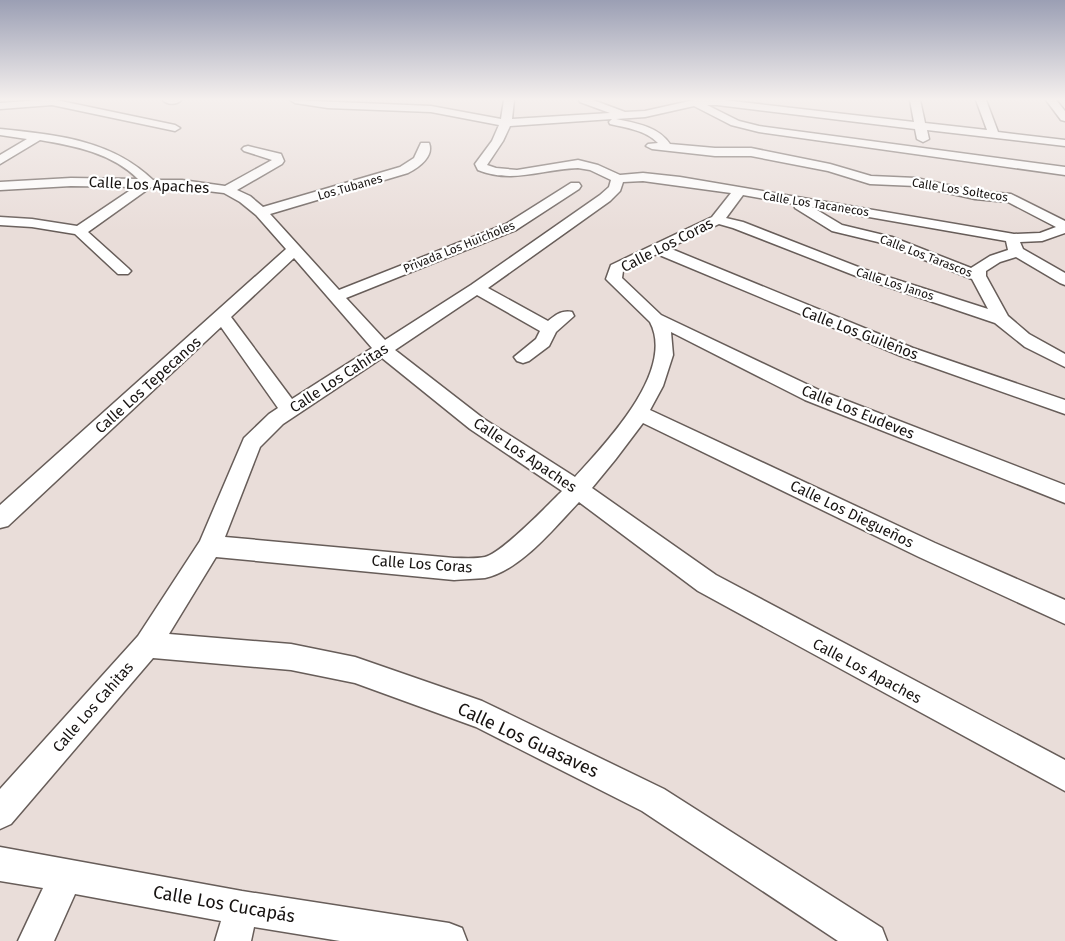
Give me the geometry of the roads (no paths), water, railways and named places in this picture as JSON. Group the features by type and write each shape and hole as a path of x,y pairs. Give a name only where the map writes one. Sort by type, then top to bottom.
{"street":[{"path":"0,160 26,144"},
{"path":"71,144 103,152 142,175 149,183 111,211 79,231"},
{"path":"496,144 481,164 487,170 513,173 579,164 595,167 618,179"},
{"path":"864,144 925,150 1065,171"},
{"path":"924,144 925,150"},
{"name":"Los Tubanes","path":"261,212 404,170 420,161 424,154 425,145"},
{"name":"Calle Los Soltecos","path":"652,146 715,152 751,152 830,168 870,180 916,182 975,195 1017,200 1065,227"},
{"path":"228,190 278,161 276,157 248,149"},
{"name":"Calle Los Tacanecos","path":"618,179 643,178 740,191 956,227 1016,245 1065,280"},
{"name":"Calle Los Cahitas","path":"0,813 147,644 210,546 251,443 261,432 289,409 476,288 605,198 615,188 618,179"},
{"name":"Calle Los Apaches","path":"0,186 71,182 182,184 228,190 245,199 261,212 383,349 477,424 578,490 707,583 1065,776"},
{"name":"Privada Los Huicholes","path":"337,296 512,227 575,186"},
{"name":"Calle Los Coras","path":"210,546 454,569 486,568 501,561 578,490 640,413 660,373 665,342 662,329 645,307 614,280 616,268 717,220 740,191"},
{"name":"Calle Los Tarascos","path":"794,201 838,228 887,240 978,276"},
{"name":"Calle Los Janos","path":"717,220 738,225 861,273 1001,319 1024,340 1065,361"},
{"path":"0,221 32,223 79,231 123,271"},
{"name":"Calle Los Tacanecos","path":"1016,245 1065,227"},
{"path":"1001,319 978,276 978,269 986,263 1003,256 1016,245"},
{"name":"Calle Los Guileños","path":"658,249 907,352 1065,407"},
{"name":"Calle Los Tepecanos","path":"0,519 294,250"},
{"path":"476,288 548,329"},
{"path":"523,357 543,342 548,329 566,316"},
{"path":"222,317 289,409"},
{"name":"Calle Los Eudeves","path":"655,318 812,394 1065,494"},
{"name":"Calle Los Diegueños","path":"640,413 927,550 1065,612"},
{"name":"Calle Los Guasaves","path":"147,644 291,657 355,670 482,715 653,800 869,941"},
{"name":"Calle Los Cucapás","path":"0,864 242,908 448,941"},
{"path":"36,941 66,876"},
{"path":"233,941 242,908"}]}
